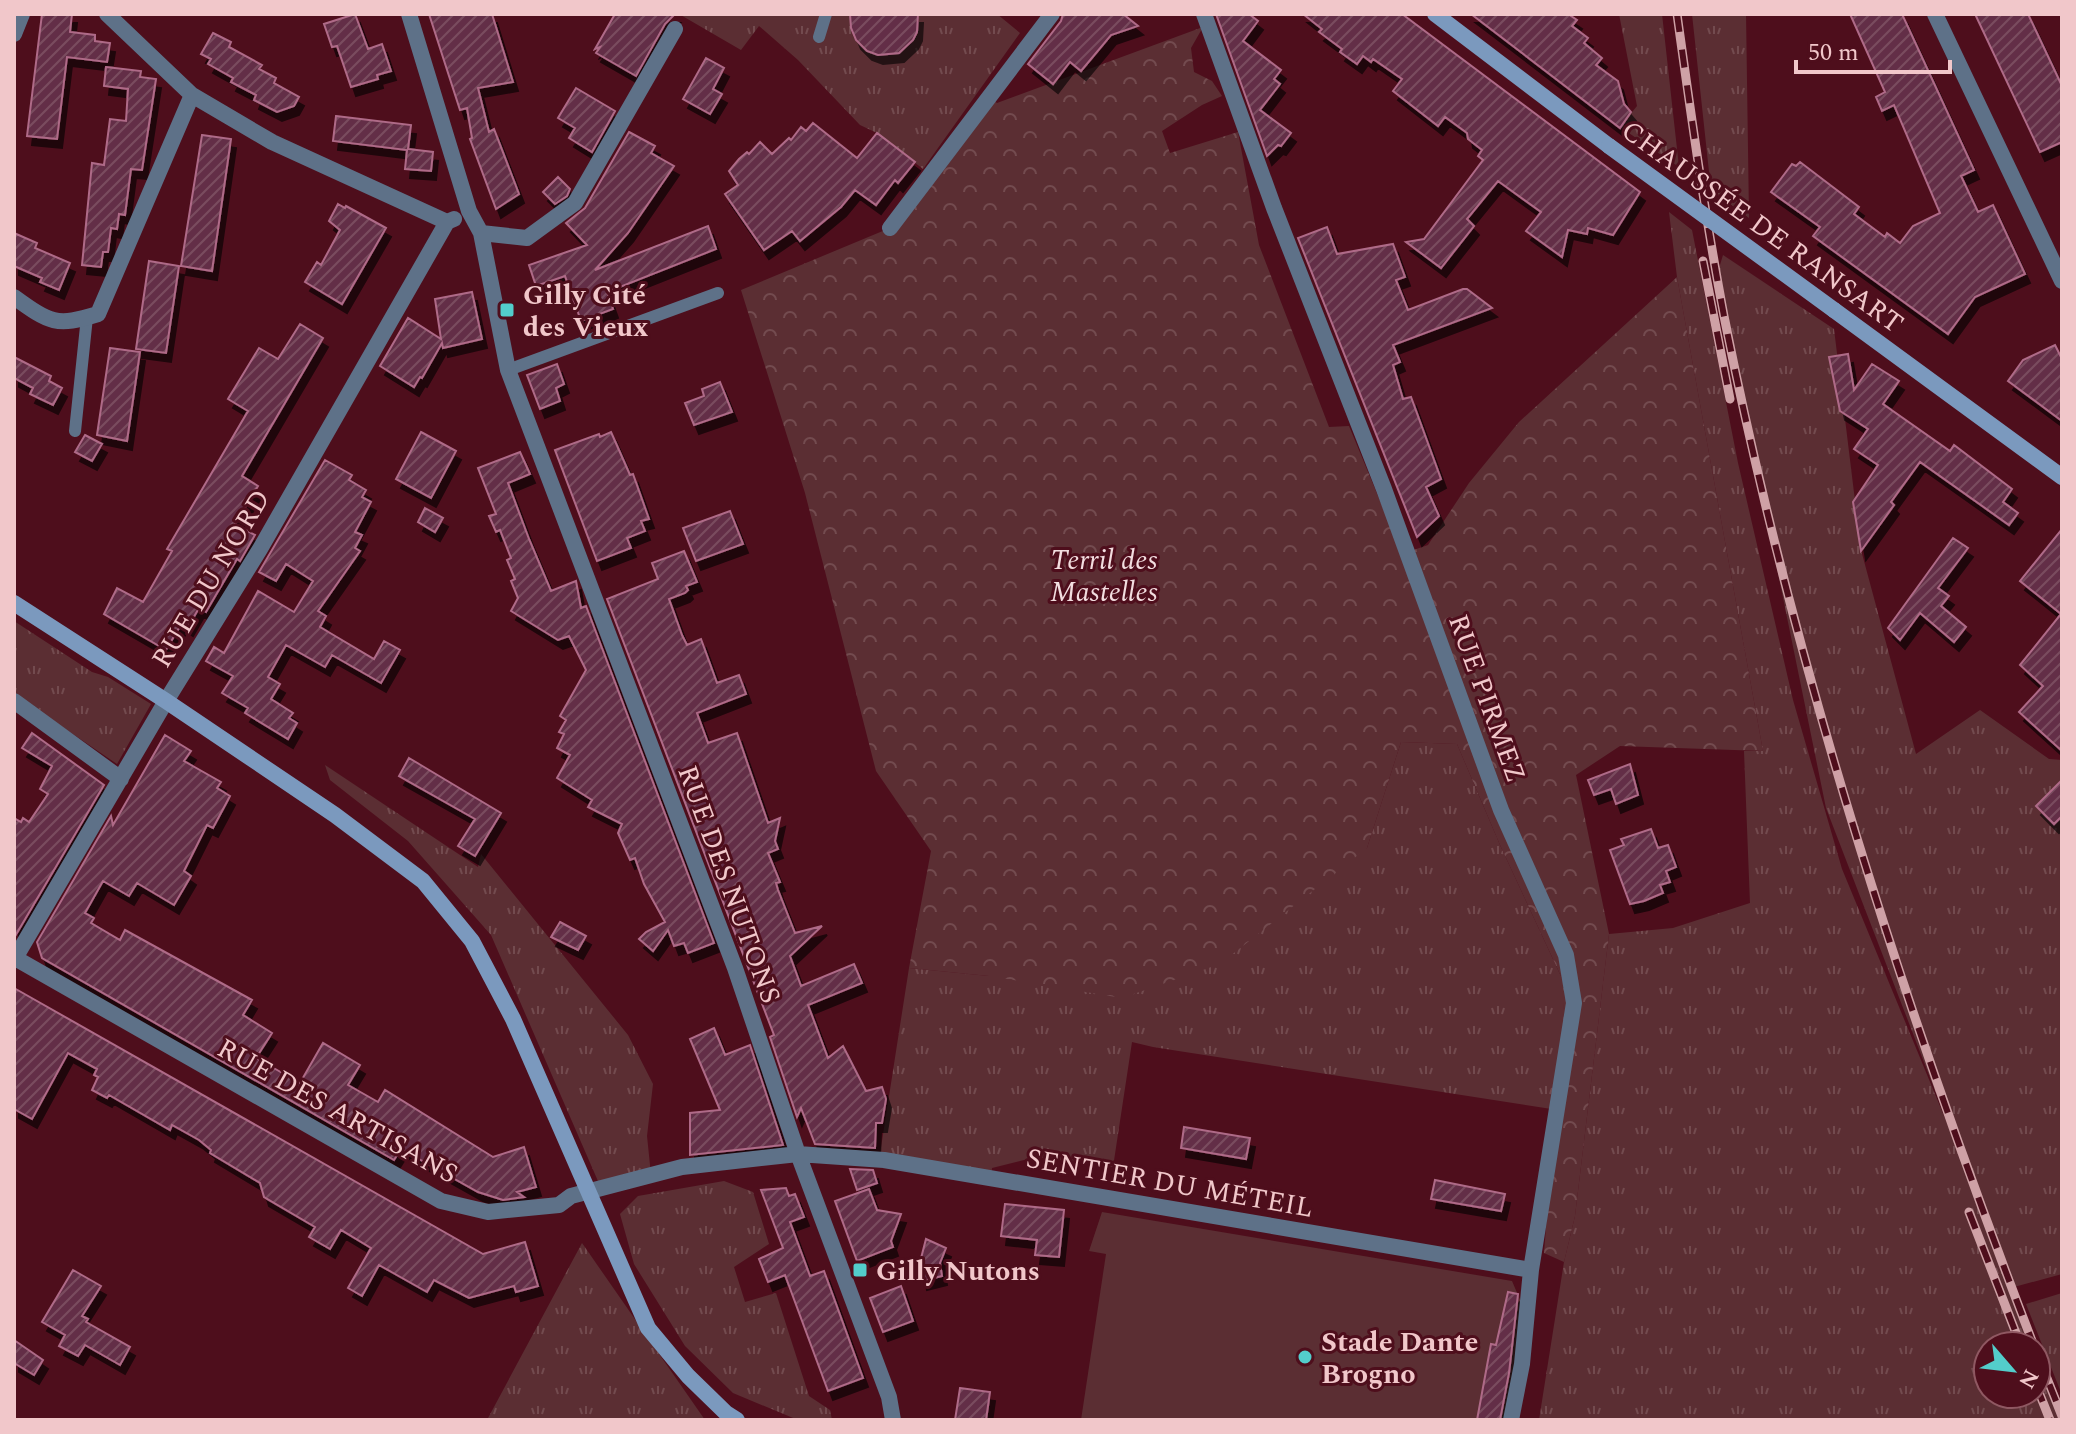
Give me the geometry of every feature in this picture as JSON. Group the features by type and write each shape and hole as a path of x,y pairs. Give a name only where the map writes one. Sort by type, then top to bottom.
{"main road":[{"name":"CHAUSSÉE DE RANSART","path":"1435,14 1609,146 2062,477"},
{"path":"14,603 335,815 423,881 472,941 513,1019 648,1328 688,1376 737,1420"}],"street":[{"path":"14,34 22,14"},
{"path":"107,14 192,95 272,142 447,222 469,211"},
{"name":"RUE DES NUTONS","path":"409,14 469,211 481,233 508,370 729,954 798,1154 889,1397 893,1420"},
{"path":"890,228 1052,14"},
{"name":"RUE PIRMEZ","path":"1204,14 1274,208 1384,489 1501,810 1566,955 1574,1003 1531,1270 1522,1364 1511,1420"},
{"path":"1935,14 2062,281"},
{"path":"481,233 527,238 575,203 675,29"},
{"path":"14,297 44,318 69,323 98,314 192,95"},
{"name":"RUE DU NORD","path":"14,959 166,701 260,549 447,222"},
{"path":"14,701 121,779"},
{"name":"RUE DES ARTISANS","path":"14,959 441,1201 488,1212 559,1205 571,1196 682,1167 798,1154"},
{"name":"SENTIER DU MÉTEIL","path":"798,1154 884,1160 1531,1270"}],"lane":[{"path":"819,37 826,14"},
{"path":"508,370 718,293"},
{"path":"75,431 87,317"}],"green space":[{"path":"679,14 851,14 851,31 858,44 870,52 883,55 897,53 909,45 917,32 918,14 997,14 1020,33 923,169 877,133 860,125 798,60 759,26 741,50"},
{"path":"1619,14 1662,14 1679,167 1620,127 1637,106"},
{"path":"1692,14 1746,14 1749,218 1711,190"},
{"name":"Terril des Mastelles","path":"1203,27 1191,48 1194,72 1212,81 1222,96 1162,131 1170,153 1238,132 1259,245 1329,427 1349,426 1402,554 1428,545 1469,483 1519,422 1677,277 1763,751 1620,746 1576,775 1609,934 1575,1216 1564,1262 1544,1253 1565,985 1457,744 1401,742 1367,848 1220,964 1122,998 989,976 909,968 931,851 876,771 805,493 741,290 890,228 993,100 997,103"},
{"path":"1669,212 1692,230 1738,463 1793,700 1842,869 1954,1140 1826,808 1717,275 1723,255 1834,329 1861,550 1916,754 1980,710 2049,759 2062,760 2062,1274 2014,1287 2032,1330 1972,1330 1972,1410 2052,1410 2052,1380 2062,1404 2062,1420 1539,1420 1564,1262 1575,1216 1609,934 1673,928 1750,903 1744,751 1763,751 1677,277"},
{"path":"14,621 92,672 108,677 151,704 117,764 14,694"},
{"path":"1401,742 1457,744 1565,985 1558,1110 1132,1042 1113,1167 1036,1157 992,1168 991,1178 880,1154 909,968 989,976 1367,848"},
{"path":"325,765 478,867 481,854 628,1035 653,1084 647,1136 651,1175 601,1188 491,935 408,841 330,780"},
{"path":"724,1181 753,1192 769,1244 734,1267 745,1302 776,1293 809,1396 830,1410 832,1420 798,1420 733,1393 685,1346 634,1264 620,1214 638,1196"},
{"name":"Stade Dante Brogno","path":"1102,1212 1512,1281 1527,1316 1504,1420 1081,1420 1106,1254 1089,1251"},
{"path":"582,1243 705,1420 487,1420"},
{"path":"2062,1293 2062,1395 2052,1370 2052,1330 2036,1330 2026,1304"}],"building":[{"path":"42,14 72,14 70,32 95,35 95,41 110,43 107,62 67,57 57,139 27,136"},
{"path":"355,14 368,49 382,44 391,71 377,75 378,79 351,87 337,46 332,47 324,24"},
{"path":"429,14 492,14 513,82 478,88 489,132 494,129 519,194 496,209 470,139 467,108 460,110"},
{"path":"615,14 675,14 665,24 636,76 596,53 600,47 595,49"},
{"path":"850,14 918,14 917,32 899,53 878,55 867,51 856,40"},
{"path":"1063,14 1123,14 1138,26 1111,35 1081,71 1070,62 1053,84 1028,64"},
{"path":"1216,14 1249,14 1258,21 1243,41 1281,70 1274,79 1280,84 1260,110 1291,133 1281,146 1278,145 1267,156"},
{"path":"1303,14 1402,14 1640,192 1613,235 1588,228 1587,234 1568,230 1562,257 1526,231 1541,212 1498,181 1467,219 1474,226 1441,268 1406,242 1424,239 1483,160 1478,156 1482,150 1468,139 1467,133 1445,117 1438,126 1393,91 1402,79 1373,59 1371,62 1363,56 1357,64 1340,52 1342,49 1319,32 1322,29"},
{"path":"1471,14 1568,14 1577,20 1572,26 1588,38 1584,43 1602,58 1596,65 1618,81 1624,104 1631,112 1620,128"},
{"path":"1850,14 1902,14 1974,170 1961,176 1978,212 1993,205 2025,274 1975,297 1948,334 1813,236 1820,227 1771,192 1792,164 1796,166 1800,162 1859,207 1854,214 1885,237 1887,233 1900,243 1913,226 1940,213 1894,105 1882,111 1876,97 1885,92"},
{"path":"1975,14 2028,14 2062,86 2062,142 2040,152"},
{"path":"213,33 231,42 229,47 262,65 259,69 276,78 274,83 299,97 294,106 277,112 254,100 256,95 231,82 233,78 208,64 211,59 201,54"},
{"path":"706,58 724,68 713,89 722,94 710,114 683,99"},
{"path":"106,67 141,71 140,77 156,79 142,170 131,169 125,215 119,214 117,229 111,228 108,252 103,252 101,267 82,265 92,163 104,165 110,119 126,121 128,89 104,86"},
{"path":"576,88 615,111 592,152 569,138 575,128 558,118"},
{"path":"336,116 411,125 408,149 433,152 431,171 405,169 407,150 333,141"},
{"path":"813,123 857,158 877,133 915,162 898,183 895,180 876,205 855,190 841,207 800,241 792,231 764,250 725,194 738,185 729,171 760,142 772,154 789,138 791,140 801,127 806,131"},
{"path":"629,132 655,146 651,153 674,166 628,233 595,270 708,226 716,249 607,292 613,309 581,321 565,276 536,286 529,265 587,245 566,223 585,208"},
{"path":"202,135 231,139 212,271 181,266"},
{"path":"558,177 570,189 567,196 555,204 543,192"},
{"path":"338,204 386,228 342,304 305,282 317,262 321,265 340,230 329,221"},
{"path":"1327,227 1337,254 1393,244 1405,277 1396,280 1408,310 1463,289 1492,308 1393,345 1400,362 1393,365 1403,399 1411,397 1441,479 1426,487 1439,516 1417,537 1298,238"},
{"path":"14,233 37,243 35,248 70,263 59,290 40,282 42,278 14,266"},
{"path":"149,261 179,266 166,353 136,349"},
{"path":"472,292 482,339 443,348 442,343 414,387 380,366 408,318 441,339 435,299"},
{"path":"300,324 323,338 242,476 258,486 235,524 255,535 206,612 199,608 188,627 182,623 166,650 104,614 117,588 143,602 172,551 167,549 248,411 228,399 259,348 278,359"},
{"path":"2055,345 2062,359 2062,421 2008,381 2023,360"},
{"path":"110,348 140,352 127,441 97,435"},
{"path":"1848,354 1854,390 1872,364 1899,381 1883,404 1950,451 1954,445 2012,489 2003,502 2018,513 2009,525 1920,462 1861,551 1853,502 1878,465 1854,449 1868,429 1840,411 1829,357"},
{"path":"14,357 51,376 49,381 62,388 53,405 30,394 33,388 14,378"},
{"path":"557,364 564,384 556,388 560,401 540,409 527,375"},
{"path":"720,382 732,412 694,425 685,403 704,396 702,389"},
{"path":"421,432 456,451 431,498 396,479"},
{"path":"611,432 630,475 633,474 649,519 641,521 645,531 627,538 631,548 597,561 555,450"},
{"path":"85,435 102,444 92,461 75,452"},
{"path":"520,452 530,474 508,483 529,539 551,591 576,581 581,608 586,606 714,943 688,953 684,943 674,946 668,930 653,951 639,939 665,922 644,884 635,858 630,860 618,833 622,824 588,807 592,800 557,778 570,755 557,748 564,734 559,732 566,720 560,716 586,670 569,636 558,640 511,611 518,598 511,581 515,579 507,560 511,558 500,530 496,532 489,516 496,514 478,468"},
{"path":"325,460 352,475 349,480 366,490 362,497 371,502 355,532 362,535 355,548 360,551 318,611 326,616 320,627 374,659 384,641 400,650 381,683 332,655 325,667 286,645 268,677 280,684 271,699 293,713 289,718 297,723 288,739 245,713 248,708 222,693 233,676 206,661 214,647 224,653 258,591 294,612 313,581 286,564 276,581 259,572"},
{"path":"425,508 443,518 435,532 418,522"},
{"path":"730,511 743,544 696,561 683,528"},
{"path":"2062,529 2062,751 2019,712 2043,686 2020,665 2061,614 2020,581"},
{"path":"1953,538 1968,548 1938,588 1949,596 1941,606 1966,627 1954,642 1920,613 1900,640 1888,628"},
{"path":"684,551 697,582 686,586 688,590 685,593 669,599 682,635 687,645 701,639 717,683 739,675 746,694 697,713 708,743 737,733 768,823 780,818 775,841 778,849 768,853 795,933 822,926 790,956 801,986 854,964 862,983 808,1005 828,1058 843,1046 866,1091 882,1087 886,1099 882,1123 876,1123 875,1148 815,1144 801,1108 797,1117 770,1037 774,1035 607,599 658,579 652,563"},
{"path":"32,733 104,785 14,938 14,818 29,822 48,794 40,789 52,766 22,748"},
{"path":"165,735 191,751 184,761 221,782 217,788 230,796 213,828 207,825 184,871 191,876 174,905 137,883 129,896 103,881 85,913 94,918 91,923 120,940 125,930 252,1000 243,1015 272,1033 256,1058 300,1083 323,1043 360,1065 348,1085 378,1102 385,1090 493,1157 524,1147 536,1187 517,1192 524,1197 503,1200 478,1192 401,1149 394,1160 42,958 37,942 111,816 113,825"},
{"path":"409,758 501,813 475,856 458,846 475,819 399,776"},
{"path":"1630,764 1638,795 1616,804 1611,789 1594,795 1588,780"},
{"path":"2062,780 2062,816 2054,824 2036,806"},
{"path":"1651,829 1658,848 1668,845 1676,867 1666,871 1670,882 1660,885 1663,893 1630,904 1610,850 1624,845 1621,839"},
{"path":"560,922 586,936 578,950 551,937"},
{"path":"14,988 483,1254 525,1242 538,1286 516,1292 514,1286 469,1298 434,1280 427,1292 379,1265 362,1296 348,1288 371,1248 341,1230 330,1249 309,1237 315,1227 264,1197 260,1183 210,1153 211,1150 199,1140 172,1125 170,1130 109,1095 107,1098 92,1090 98,1077 94,1075 97,1069 68,1053 32,1119 14,1109"},
{"path":"714,1028 725,1055 750,1045 783,1145 690,1155 690,1113 720,1110 690,1039"},
{"path":"1184,1127 1250,1138 1246,1159 1181,1148"},
{"path":"850,1169 873,1170 877,1183 857,1190"},
{"path":"1435,1180 1505,1194 1501,1211 1431,1199"},
{"path":"786,1188 789,1196 795,1194 804,1217 790,1222 810,1276 824,1271 863,1378 828,1391 785,1275 768,1282 759,1259 783,1248 761,1190"},
{"path":"869,1189 877,1210 901,1214 891,1241 893,1247 857,1261 835,1201"},
{"path":"1005,1204 1064,1210 1059,1257 1035,1255 1037,1240 1001,1236"},
{"path":"926,1239 946,1248 940,1263 942,1276 922,1281 919,1266"},
{"path":"73,1270 101,1286 82,1316 88,1319 86,1322 130,1347 120,1365 85,1345 78,1356 59,1346 65,1335 42,1322"},
{"path":"901,1286 913,1321 883,1332 870,1298"},
{"path":"1508,1292 1518,1294 1500,1420 1477,1420 1491,1344 1496,1345"},
{"path":"14,1340 43,1360 34,1375 14,1363"},
{"path":"960,1388 990,1392 986,1420 955,1420"}],"railway":[{"path":"1677,14 1724,316 1784,579 1819,709 1898,966 2028,1330"},
{"path":"1703,261 1730,399"},
{"path":"1969,1212 2015,1330"},
{"path":"2052,1391 2062,1416"},
{"path":"2046,1410 2050,1420"}],"place":[{"name":"Gilly Cité des Vieux","path":"507,310"},
{"name":"Gilly Nutons","path":"860,1270"},
{"name":"Stade Dante Brogno","path":"1305,1357"}]}
